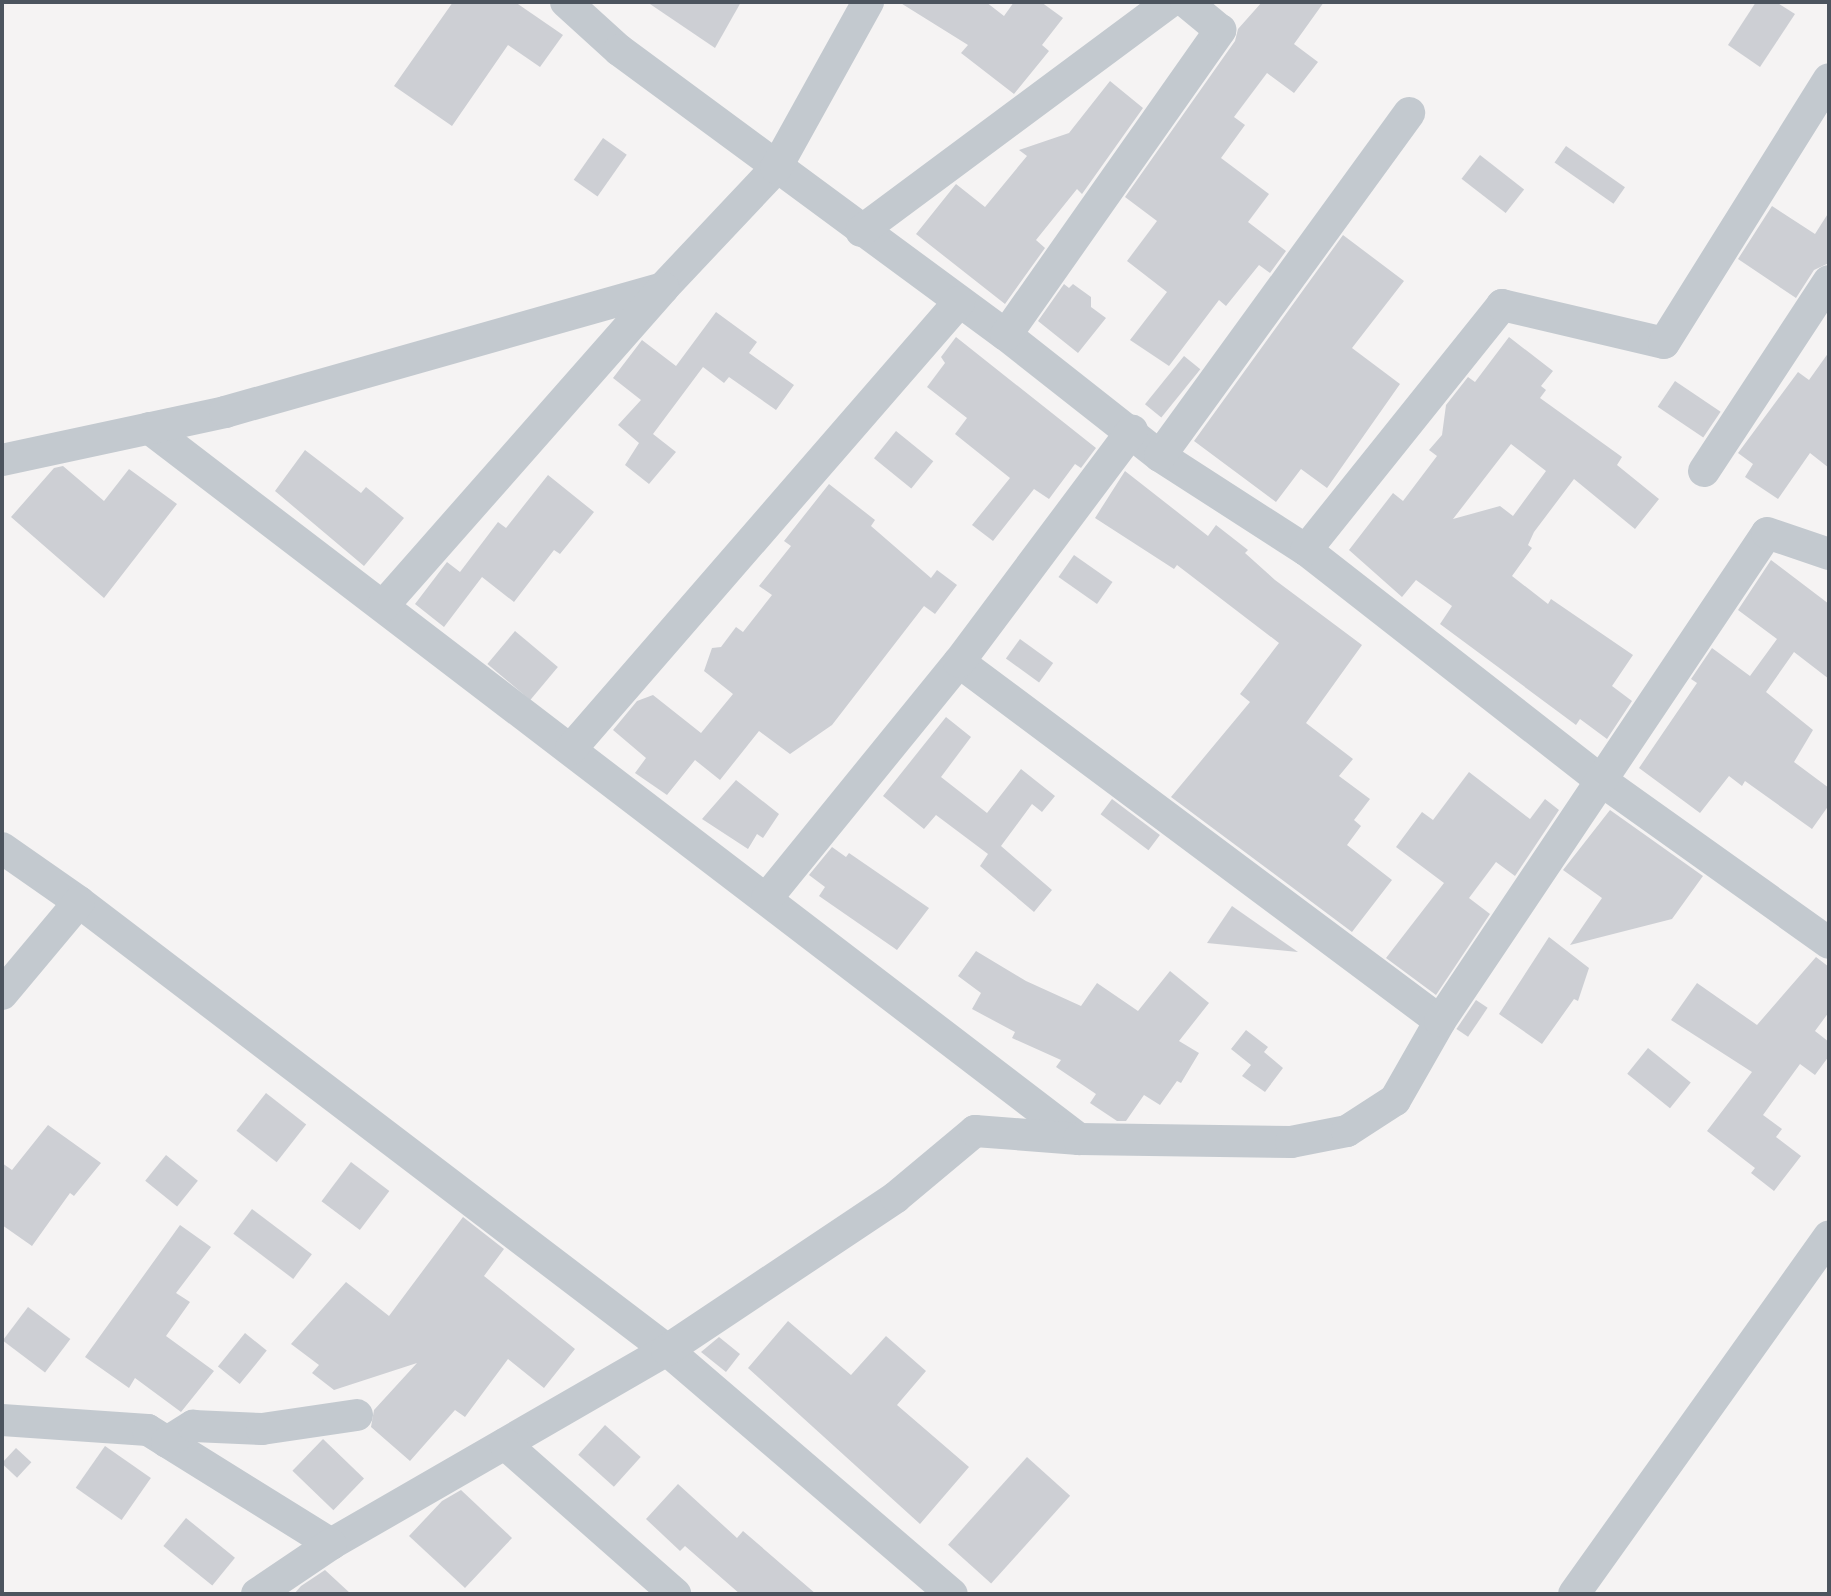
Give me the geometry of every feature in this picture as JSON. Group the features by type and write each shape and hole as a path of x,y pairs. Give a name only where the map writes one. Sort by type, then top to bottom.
{"street":[{"path":"566,2 620,50 861,231 1006,335 1132,431 1160,456 1306,550 1602,781 1829,943"},
{"path":"383,606 663,288 776,168 868,2"},
{"path":"861,231 1169,2"},
{"path":"1006,335 1220,30 1186,2"},
{"path":"1306,550 1502,305 1664,343 1829,79"},
{"path":"1160,456 1409,113"},
{"path":"1704,471 1829,281"},
{"path":"2,460 225,412 663,288"},
{"path":"571,749 959,302"},
{"path":"149,428 1079,1139"},
{"path":"767,898 959,662 1132,431"},
{"path":"257,1594 331,1544 667,1350 895,1197 975,1131 1079,1139 1291,1142 1347,1131 1395,1100 1440,1021 1767,533 1829,554"},
{"path":"959,662 1440,1021"},
{"path":"2,848 79,902 667,1350 952,1594"},
{"path":"2,994 79,902"},
{"path":"1574,1594 1829,1237"},
{"path":"167,1442 194,1426 262,1429 357,1415"},
{"path":"4,1424 148,1430 331,1544"},
{"path":"505,1444 675,1594"}],"building":[{"path":"453,2 515,2 563,35 540,67 508,45 452,126 394,86"},
{"path":"647,2 741,2 715,48"},
{"path":"899,2 986,2 1004,16 1014,2 1041,2 1063,18 1042,45 1049,51 1014,94 961,53 968,45"},
{"path":"1262,2 1324,2 1294,44 1318,62 1294,93 1267,73 1234,117 1245,125 1221,158 1269,194 1248,222 1286,251 1270,273 1259,265 1226,306 1219,300 1169,366 1130,340 1167,292 1127,261 1157,221 1125,197 1235,41 1238,29"},
{"path":"1756,2 1776,2 1795,14 1760,67 1728,45"},
{"path":"1110,81 1143,108 1082,194 1077,189 1036,240 1045,248 1005,304 916,234 956,184 985,207 1027,156 1019,150 1069,133"},
{"path":"603,138 627,155 598,196 574,180"},
{"path":"1566,146 1625,187 1614,204 1555,162"},
{"path":"1480,155 1524,189 1506,213 1462,179"},
{"path":"1772,206 1815,234 1829,212 1829,263 1814,270 1796,298 1738,259"},
{"path":"1343,235 1404,281 1352,348 1400,384 1327,488 1301,469 1276,502 1194,441"},
{"path":"1064,284 1069,288 1073,284 1091,297 1091,307 1106,318 1078,353 1038,321"},
{"path":"716,312 757,342 749,353 794,385 776,410 729,377 724,383 703,367 653,434 676,452 649,484 625,465 639,443 618,425 641,400 613,378 642,340 676,366"},
{"path":"956,337 1096,448 1081,468 1075,464 1049,499 1034,489 993,541 972,525 1010,478 955,434 967,418 927,387 945,363 941,357"},
{"path":"1509,337 1553,371 1541,386 1546,390 1540,398 1622,457 1617,465 1659,499 1635,529 1574,479 1534,532 1528,545 1532,548 1512,576 1548,604 1551,599 1633,655 1612,686 1632,701 1607,739 1580,719 1576,725 1440,624 1452,606 1416,580 1402,597 1349,550 1393,493 1403,501 1437,456 1429,450 1442,435 1446,405 1468,377 1475,382","holes":["1511,444 1546,471 1513,516 1500,506 1453,519"]},
{"path":"1829,352 1829,468 1810,453 1778,499 1745,477 1753,464 1738,453 1798,372 1809,380"},
{"path":"1184,356 1200,369 1161,417 1145,404"},
{"path":"1675,381 1721,412 1703,437 1658,407"},
{"path":"896,431 933,461 911,488 874,458"},
{"path":"305,450 361,493 366,487 404,518 364,566 275,491"},
{"path":"63,466 104,501 129,469 177,504 104,598 11,517 54,468"},
{"path":"1125,471 1208,536 1216,525 1248,550 1245,553 1275,580 1362,645 1306,723 1353,759 1339,776 1370,799 1354,820 1361,826 1347,845 1392,880 1352,932 1171,797 1250,702 1240,694 1279,643 1177,565 1174,569 1095,518"},
{"path":"548,475 594,512 560,554 554,550 514,602 482,577 444,627 415,604 447,562 460,572 498,522 506,528"},
{"path":"829,484 875,520 871,526 931,578 937,570 957,585 935,614 924,606 832,725 790,754 759,731 720,780 695,760 667,795 635,773 646,758 613,730 637,701 653,695 701,733 733,694 704,671 712,648 721,647 736,627 743,632 772,595 759,586 791,546 784,541"},
{"path":"1074,555 1113,582 1097,604 1059,577"},
{"path":"1771,560 1829,604 1829,679 1794,652 1766,692 1813,730 1794,762 1829,788 1829,805 1812,829 1745,781 1742,786 1729,776 1700,813 1639,768 1697,683 1691,679 1712,648 1750,676 1777,639 1738,610"},
{"path":"515,631 558,667 530,700 487,664"},
{"path":"1020,639 1053,663 1039,683 1006,658"},
{"path":"946,717 971,737 941,777 987,813 1021,769 1055,796 1042,812 1032,804 1001,846 1052,890 1034,912 980,866 988,854 936,815 924,829 883,796"},
{"path":"1469,772 1530,819 1545,799 1559,810 1515,876 1496,862 1469,898 1490,914 1436,995 1386,958 1444,883 1396,847 1422,812 1433,820"},
{"path":"736,780 779,814 763,838 757,834 748,849 702,819"},
{"path":"1112,799 1160,835 1148,850 1101,814"},
{"path":"1610,810 1703,876 1672,919 1570,945 1602,898 1563,870"},
{"path":"832,847 846,857 849,853 929,908 897,950 819,896 825,887 809,875"},
{"path":"1232,906 1298,952 1207,943"},
{"path":"1549,937 1589,968 1578,1001 1574,999 1542,1044 1499,1014"},
{"path":"976,951 1026,981 1081,1006 1097,983 1138,1011 1170,971 1209,1003 1179,1041 1199,1053 1181,1083 1177,1081 1160,1105 1144,1095 1126,1121 1117,1121 1090,1103 1096,1094 1056,1067 1061,1060 1012,1038 1015,1032 972,1009 981,993 958,976"},
{"path":"1816,957 1829,967 1829,1012 1815,1031 1829,1042 1829,1056 1815,1075 1800,1064 1763,1115 1782,1129 1776,1137 1801,1156 1774,1191 1751,1173 1755,1168 1707,1131 1752,1072 1671,1020 1697,983 1757,1025"},
{"path":"1476,1000 1488,1008 1468,1037 1456,1029"},
{"path":"1246,1030 1268,1047 1264,1052 1283,1068 1265,1092 1242,1076 1251,1065 1231,1049"},
{"path":"1648,1048 1691,1083 1670,1108 1627,1074"},
{"path":"266,1093 306,1124 277,1162 236,1131"},
{"path":"48,1125 101,1163 74,1196 70,1193 32,1246 2,1225 2,1163 12,1170"},
{"path":"166,1155 198,1181 177,1206 145,1181"},
{"path":"351,1162 389,1191 360,1230 322,1201"},
{"path":"252,1209 312,1254 293,1279 233,1234"},
{"path":"463,1217 504,1249 484,1276 575,1349 544,1388 508,1359 465,1417 455,1410 410,1461 371,1427 374,1410 417,1363 334,1390 312,1373 319,1365 291,1344 346,1282 389,1316"},
{"path":"180,1225 211,1247 176,1293 190,1302 166,1336 214,1371 181,1412 135,1378 129,1388 85,1357"},
{"path":"28,1307 70,1339 45,1372 3,1341"},
{"path":"788,1321 851,1375 886,1336 926,1371 897,1405 969,1467 920,1524 748,1368"},
{"path":"245,1333 267,1351 240,1384 218,1366"},
{"path":"719,1337 740,1354 726,1372 701,1352"},
{"path":"605,1425 641,1457 614,1487 578,1455"},
{"path":"323,1439 364,1479 333,1510 292,1471"},
{"path":"105,1446 151,1478 122,1520 76,1488"},
{"path":"16,1448 31,1462 17,1478 2,1464"},
{"path":"1027,1457 1070,1496 991,1584 948,1545"},
{"path":"678,1484 737,1538 743,1531 816,1594 740,1594 685,1546 680,1551 646,1519"},
{"path":"461,1490 512,1538 465,1588 409,1536 442,1501"},
{"path":"186,1518 235,1558 212,1586 163,1546"},
{"path":"325,1570 351,1594 294,1594 301,1586"}]}
